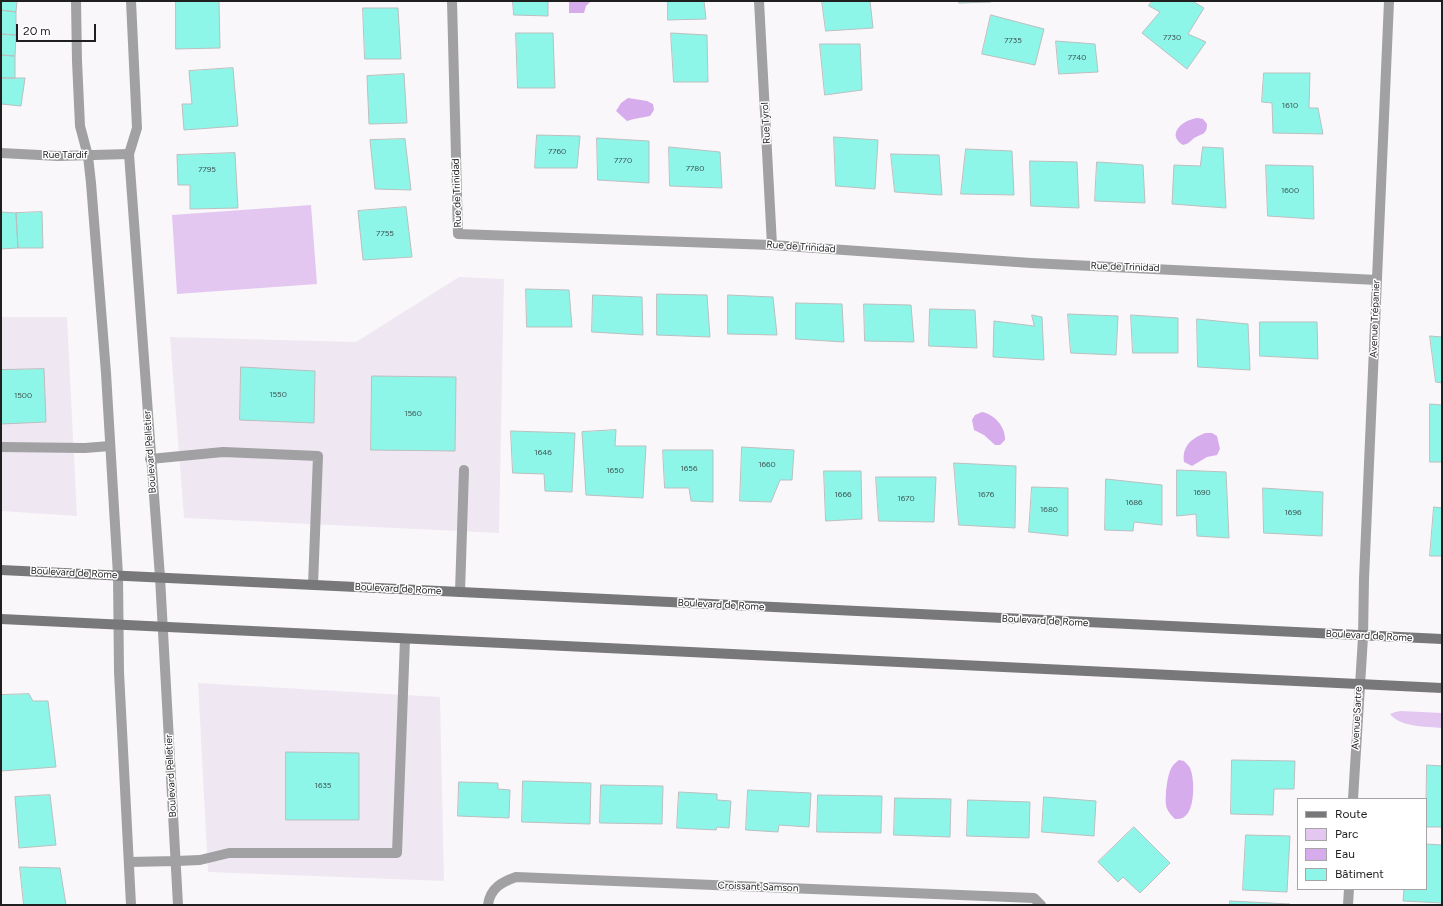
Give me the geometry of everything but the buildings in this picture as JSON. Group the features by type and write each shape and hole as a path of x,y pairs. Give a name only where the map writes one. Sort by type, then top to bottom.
{"main road":[{"name":"Boulevard de Rome","path":"1,570 1442,639"},
{"path":"1,619 163,628 1442,688"}],"street":[{"path":"76,1 80,126 88,156 106,374 118,575 118,625 131,905"},
{"name":"Boulevard Pelletier","path":"131,1 137,128 129,154 150,459 160,578 178,905"},
{"name":"Rue de Trinidad","path":"452,1 458,234 772,245 1031,263 1377,280"},
{"name":"Rue Tyrol","path":"759,1 772,245"},
{"name":"Avenue Trépanier","path":"1363,636 1389,1"},
{"name":"Rue Tardif","path":"1,154 58,156 129,154"},
{"path":"1,447 85,448 110,446"},
{"path":"150,459 223,452 318,456 313,585"},
{"path":"460,592 464,470"},
{"name":"Avenue Sartre","path":"1353,798 1363,636"},
{"path":"129,862 200,860 229,853 397,854 405,639"},
{"name":"Croissant Samson","path":"488,905 491,894 500,883 516,877 1034,898 1040,905"},
{"path":"1348,905 1349,890"}],"shaded area":[{"path":"459,277 504,279 499,533 184,518 170,337 356,342"},
{"path":"1,317 67,317 77,516 1,511"},
{"path":"198,683 440,697 444,881 208,872"}],"green space":[{"path":"311,205 317,284 177,294 172,215"},
{"path":"1401,711 1442,713 1442,728 1407,724 1395,719 1390,714"}],"water":[{"path":"569,1 591,1 586,6 584,13 569,13"},
{"path":"628,98 647,101 653,104 654,110 650,116 627,121 616,111 621,103"},
{"path":"1198,118 1203,119 1207,124 1206,131 1183,145 1178,141 1176,136 1178,128 1187,121"},
{"path":"982,412 995,418 1004,430 1005,440 1000,445 995,445 984,435 974,430 972,420 975,415"},
{"path":"1205,433 1212,433 1217,436 1220,449 1217,455 1207,457 1192,466 1184,462 1184,452 1188,444"},
{"path":"1179,760 1184,761 1190,768 1193,779 1193,794 1188,814 1182,818 1175,819 1169,813 1167,807 1166,791 1170,770"}]}
